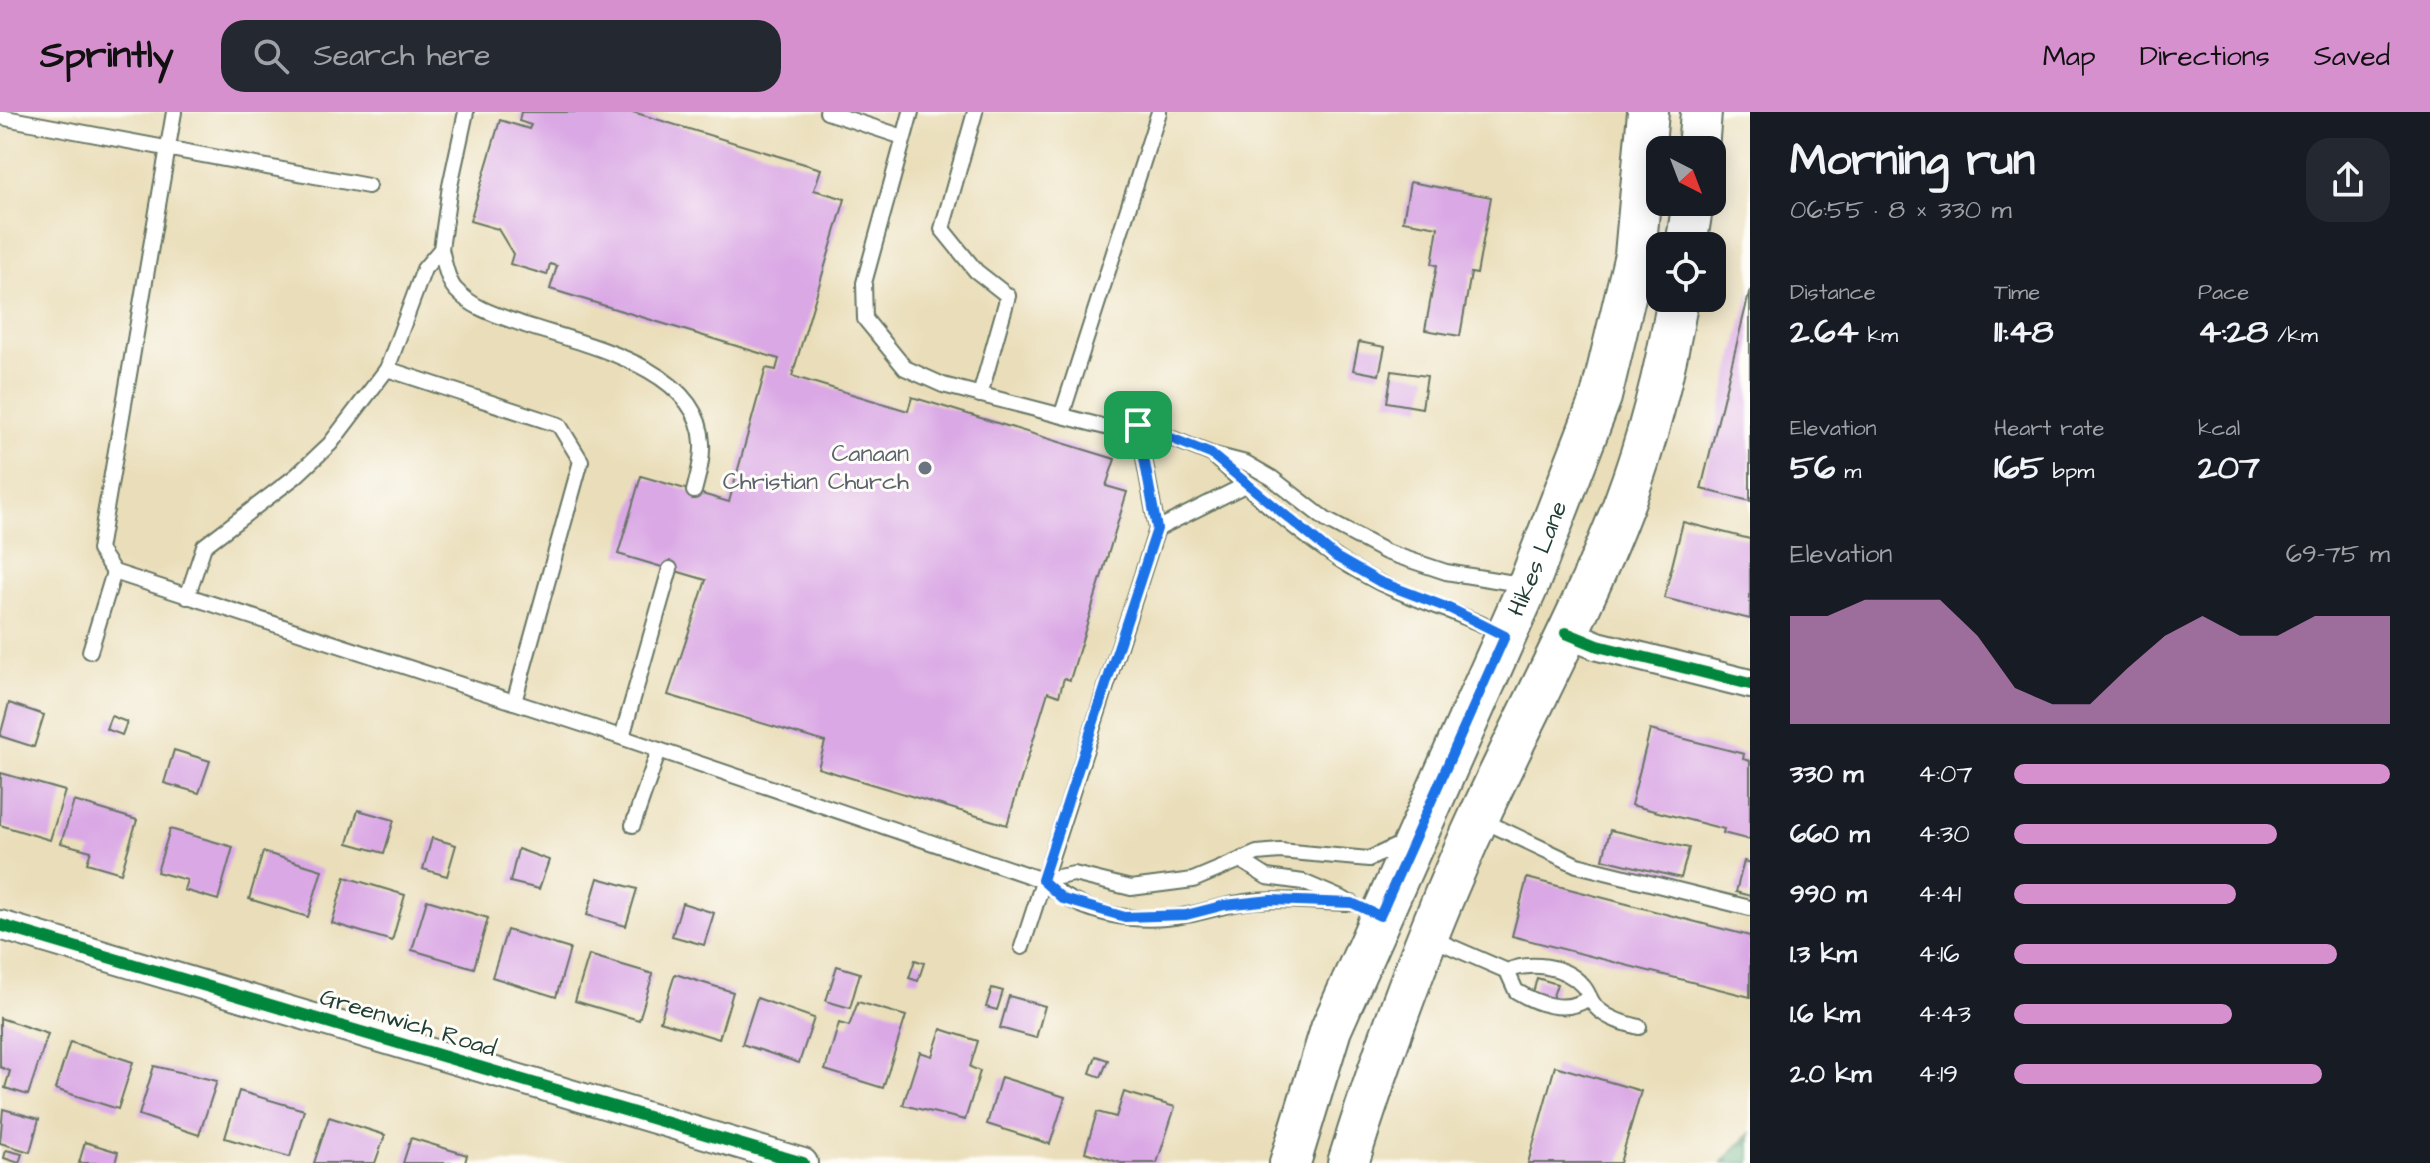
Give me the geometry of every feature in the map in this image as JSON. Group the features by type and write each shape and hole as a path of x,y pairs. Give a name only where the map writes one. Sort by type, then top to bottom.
{"main road":[{"name":"Hikes Lane","path":"1290,1163 1366,910 1414,837 1528,586 1601,397 1635,255 1648,112"},
{"path":"1699,136 1701,112"},
{"path":"1348,1163 1408,982 1478,818 1625,502 1655,407 1675,312"}],"street":[{"path":"1566,633 1598,646 1750,684"},
{"name":"Greenwich Road","path":"0,925 803,1163"}],"lane":[{"path":"174,112 99,550 114,572 622,737 1042,880 1063,899 1125,917 1186,915 1225,905 1271,900 1366,910"},
{"path":"466,112 441,249 453,288 482,310 615,355 665,381 685,400 698,423 702,442 694,491"},
{"path":"827,112 903,137"},
{"path":"911,112 864,283 865,319 905,368 943,385 1109,428 1138,425 1211,454 1246,463 1272,478 1326,520 1386,552 1446,572 1528,586"},
{"path":"975,112 942,229 976,271 1008,296 980,395"},
{"path":"1062,414 1159,112"},
{"path":"0,117 168,146 368,186"},
{"path":"187,597 204,546 296,476 330,444 387,369 424,269 441,249"},
{"path":"387,369 559,425 581,461 514,702"},
{"path":"1022,947 1157,529 1138,425"},
{"path":"1211,454 1336,557 1380,582 1451,609 1505,636"},
{"path":"1157,529 1245,485"},
{"path":"622,737 670,569"},
{"path":"90,651 114,572"},
{"path":"633,825 659,750"},
{"path":"1478,818 1577,865 1750,908"},
{"path":"1042,880 1074,874 1131,888 1193,880 1257,853 1280,851 1369,859 1414,837"},
{"path":"1242,861 1267,877 1303,882 1366,910"},
{"path":"1427,937 1507,971 1516,991 1544,1004 1563,1007 1587,999"},
{"path":"1507,971 1526,964 1556,970 1581,983 1587,999 1615,1020 1639,1027"}],"green space":[{"path":"1750,1133 1750,1163 1722,1163"}],"building":[{"name":"Canaan Christian Church","path":"521,112 633,112 821,169 814,190 845,199 792,376 908,411 912,397 1115,459 1106,486 1127,492 1070,680 1064,678 1059,696 1048,692 1007,825 818,768 825,742 668,695 706,580 618,554 641,476 729,502 766,368 776,370 779,359 550,289 557,266 550,264 547,275 510,264 513,254 498,229 470,221 500,120 529,129 531,125 519,121"},
{"path":"1410,182 1491,197 1477,274 1471,273 1460,336 1425,330 1437,265 1432,264 1438,227 1403,221"},
{"path":"1750,290 1750,501 1701,489"},
{"path":"1359,342 1385,347 1379,375 1353,370"},
{"path":"1392,371 1427,376 1422,408 1387,402"},
{"path":"1683,522 1750,539 1750,619 1664,598"},
{"path":"9,703 44,715 34,747 0,736"},
{"path":"111,716 127,722 122,735 106,729"},
{"path":"1650,730 1744,754 1743,759 1750,761 1750,840 1723,833 1724,829 1631,805"},
{"path":"174,750 210,761 199,793 164,783"},
{"path":"1,773 65,791 50,840 0,825"},
{"path":"74,801 137,820 121,873 87,863 91,851 61,843"},
{"path":"358,810 394,820 384,853 348,843"},
{"path":"170,829 233,847 218,900 184,890 187,880 157,872"},
{"path":"1610,830 1689,848 1681,878 1603,859"},
{"path":"432,838 456,845 447,876 423,869"},
{"path":"518,849 549,860 539,889 510,882"},
{"path":"263,852 322,870 308,917 249,899"},
{"path":"1744,861 1750,863 1750,896 1736,892"},
{"path":"345,877 405,895 392,941 332,923"},
{"path":"598,878 637,889 626,926 587,915"},
{"path":"1527,878 1750,936 1750,997 1512,936"},
{"path":"427,900 488,918 474,968 412,950"},
{"path":"682,903 714,913 704,945 672,936"},
{"path":"507,930 570,949 556,997 492,977"},
{"path":"589,955 653,974 639,1020 575,1001"},
{"path":"915,960 924,963 918,981 909,978"},
{"path":"837,966 860,973 850,1008 826,1001"},
{"path":"675,974 733,992 719,1039 660,1021"},
{"path":"1537,978 1557,984 1552,999 1533,993"},
{"path":"992,988 1003,991 997,1010 986,1007"},
{"path":"1009,996 1045,1006 1036,1038 1000,1028"},
{"path":"757,998 814,1018 799,1063 742,1044"},
{"path":"858,1002 906,1016 883,1088 825,1070 839,1023 849,1026"},
{"path":"0,1018 48,1034 28,1095 5,1088 10,1071 0,1067"},
{"path":"941,1029 978,1041 970,1067 980,1071 965,1120 903,1105 920,1052 932,1056"},
{"path":"70,1042 133,1062 118,1109 55,1089"},
{"path":"1096,1056 1108,1060 1101,1077 1090,1073"},
{"path":"154,1066 217,1081 199,1135 139,1115"},
{"path":"1555,1066 1641,1091 1620,1163 1528,1163"},
{"path":"1001,1077 1065,1097 1050,1144 987,1124"},
{"path":"239,1091 304,1110 290,1157 225,1138"},
{"path":"1124,1092 1175,1107 1157,1163 1121,1163 1085,1152 1097,1112 1116,1117"},
{"path":"3,1109 39,1119 30,1152 0,1143"},
{"path":"329,1117 385,1135 375,1163 314,1163"},
{"path":"411,1138 467,1155 465,1163 403,1163"},
{"path":"85,1142 118,1152 115,1163 79,1163"},
{"path":"6,1150 22,1154 19,1163 4,1158"}],"cycle path":[{"path":"1566,633 1598,646 1750,684"},
{"path":"0,925 803,1163"}],"place":[{"name":"Canaan Christian Church","path":"925,468"}],"route":[{"path":"1138,425 1211,454 1336,557 1409,596 1451,609 1505,636 1380,916 1352,903 1271,900 1225,905 1186,915 1125,917 1063,899 1042,880 1157,529 1138,425"}]}
